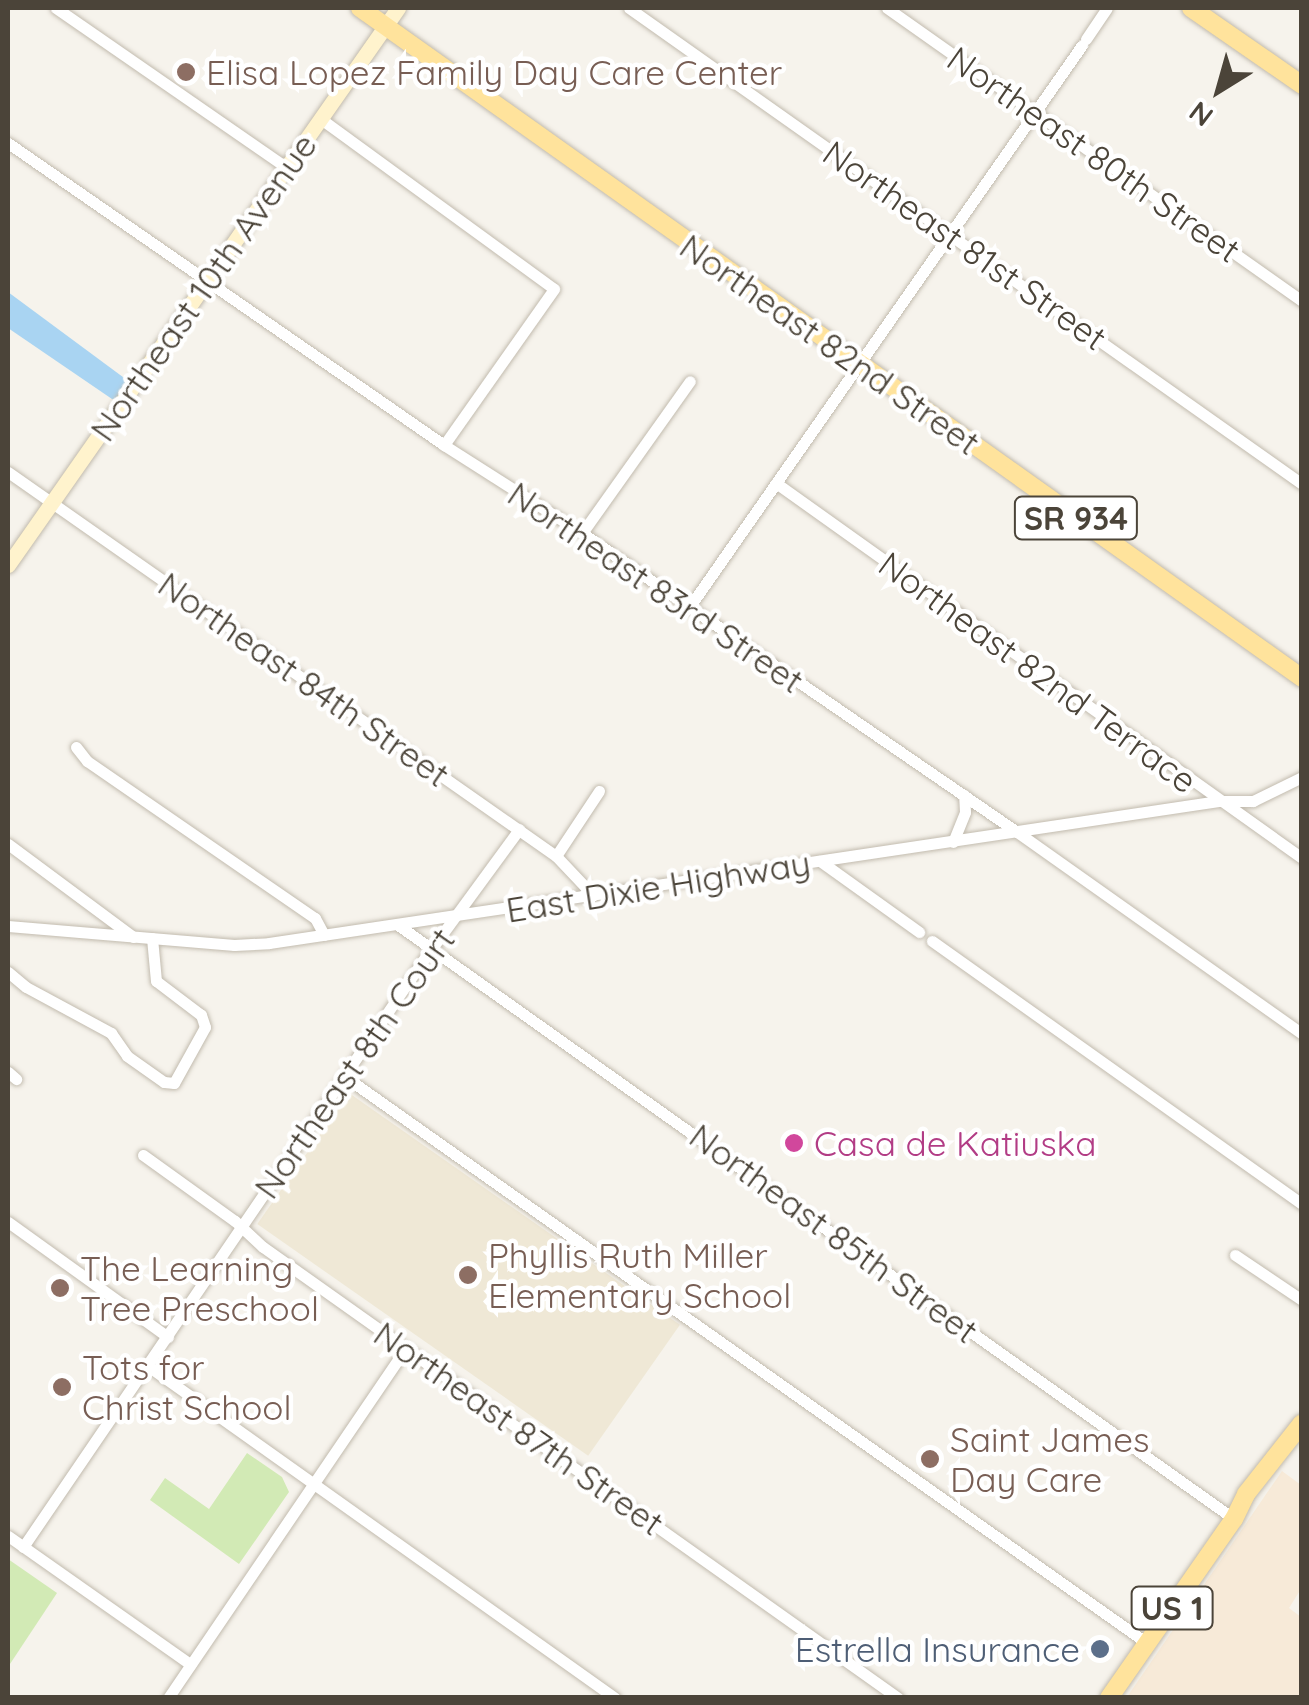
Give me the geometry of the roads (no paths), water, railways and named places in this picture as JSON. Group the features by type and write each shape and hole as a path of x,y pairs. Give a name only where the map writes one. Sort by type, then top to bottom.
{"main road":[{"name":"Northeast 82nd Street","path":"360,8 1302,678"},
{"path":"1191,8 1302,86"},
{"name":"US 1","path":"1109,1698 1234,1518 1246,1515 1258,1503 1270,1468 1302,1423"}],"street":[{"path":"56,8 287,168"},
{"name":"Northeast 10th Avenue","path":"8,565 398,8"},
{"name":"Northeast 81st Street","path":"629,8 1302,484"},
{"name":"Northeast 80th Street","path":"887,8 1302,301"},
{"path":"688,609 1108,8"},
{"path":"321,119 554,288 444,446"},
{"name":"Northeast 83rd Street","path":"8,143 444,446 582,534 1018,832 1302,1034"},
{"path":"582,534 690,381"},
{"name":"Northeast 84th Street","path":"8,472 556,856 593,895"},
{"name":"Northeast 82nd Terrace","path":"776,484 1302,858"},
{"path":"76,747 87,761 315,918 324,935"},
{"name":"East Dixie Highway","path":"9,926 234,946 1218,801 1253,801 1302,777"},
{"path":"556,856 599,791"},
{"path":"953,842 965,812 964,796"},
{"name":"Northeast 8th Court","path":"23,1547 344,1076 519,830"},
{"path":"8,844 133,936"},
{"path":"820,861 919,932"},
{"name":"Northeast 85th Street","path":"398,924 1234,1518"},
{"path":"8,941 9,926"},
{"path":"8,972 26,987 111,1033 127,1056 164,1082 174,1083 205,1027 201,1015 156,981 152,938"},
{"path":"932,940 1302,1204"},
{"path":"344,1076 1147,1643"},
{"name":"Northeast 87th Street","path":"143,1154 406,1348 898,1698"},
{"path":"8,1222 168,1336"},
{"path":"1235,1255 1302,1300"},
{"path":"168,1698 406,1348"},
{"path":"148,1366 615,1698"},
{"path":"8,1536 190,1664"}],"water":[{"path":"8,292 131,383 119,399 112,399 8,328"}],"place":[{"name":"Elisa Lopez Family Day Care Center","path":"186,72"},
{"name":"Casa de Katiuska","path":"794,1143"},
{"name":"Phyllis Ruth Miller Elementary School","path":"468,1275"},
{"name":"The Learning Tree Preschool","path":"60,1288"},
{"name":"Tots for Christ School","path":"62,1387"},
{"name":"Saint James Day Care","path":"930,1459"},
{"name":"Estrella Insurance","path":"1100,1649"}]}
